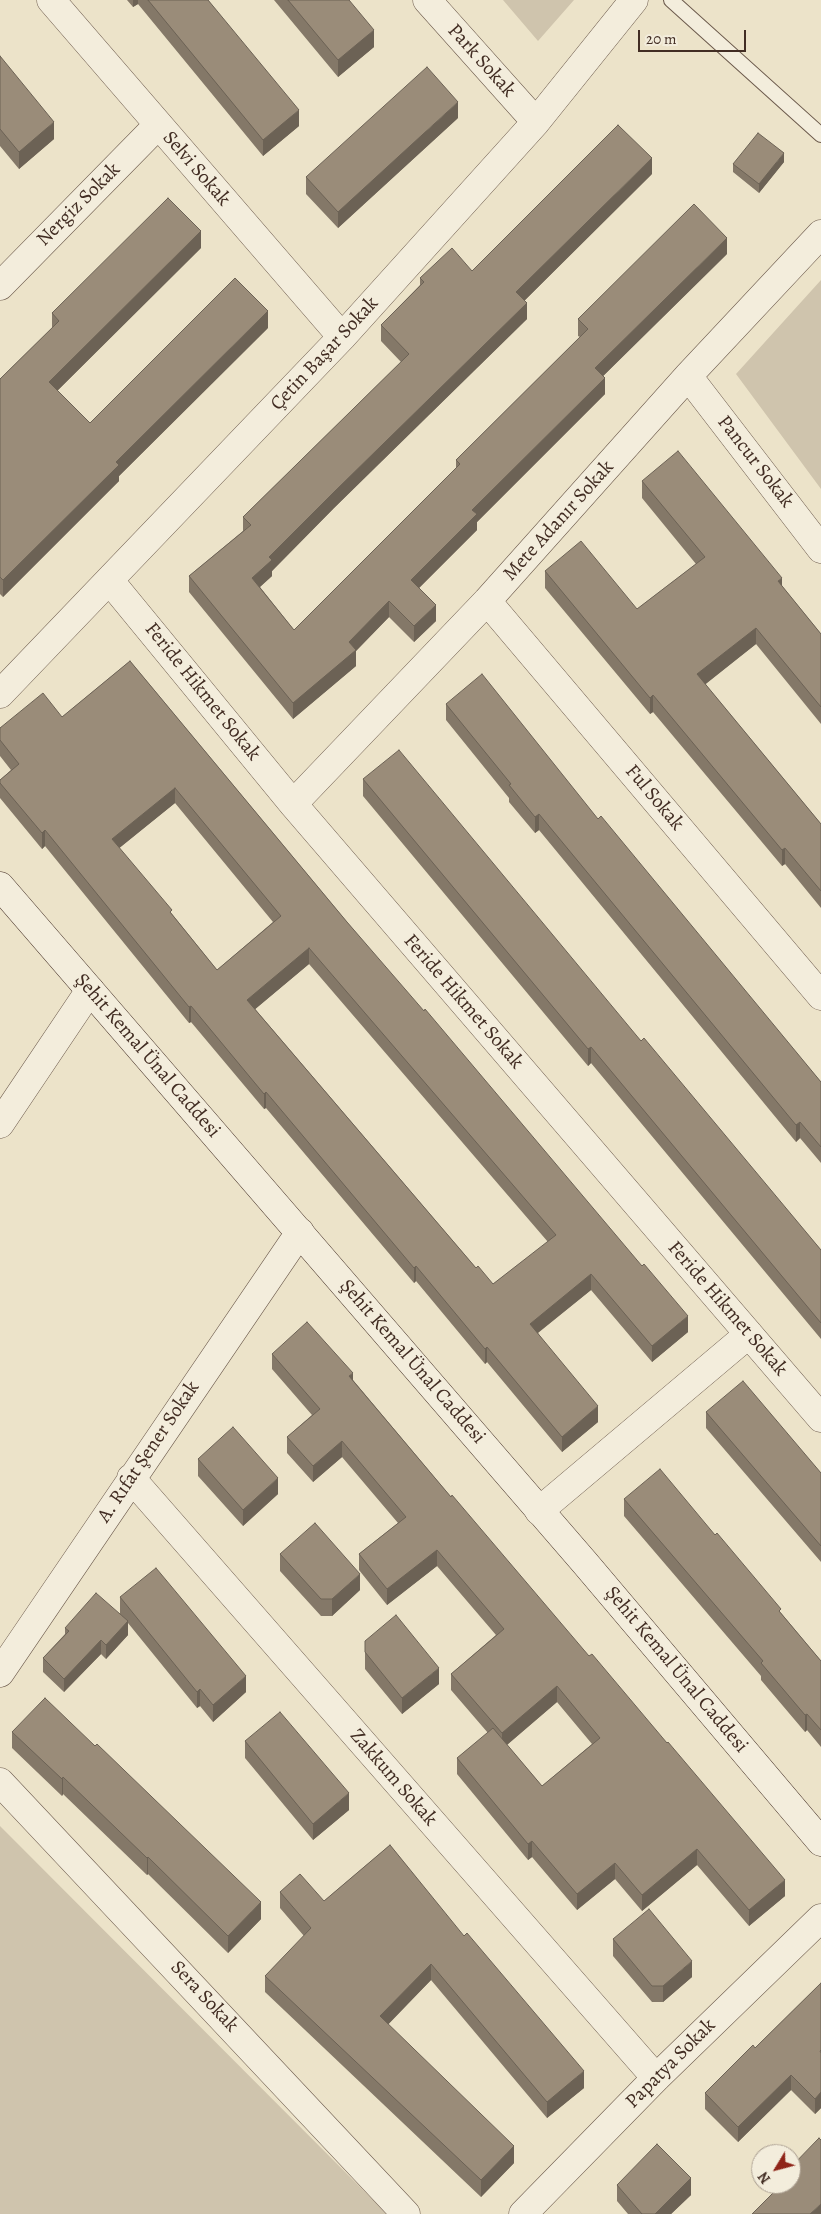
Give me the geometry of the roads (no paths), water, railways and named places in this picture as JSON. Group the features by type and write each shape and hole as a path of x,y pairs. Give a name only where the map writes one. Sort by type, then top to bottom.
{"street":[{"name":"Selvi Sokak","path":"51,0 342,337"},
{"name":"Park Sokak","path":"427,0 536,122"},
{"name":"Çetin Başar Sokak","path":"0,694 342,337 536,122 634,0"},
{"name":"Nergiz Sokak","path":"0,286 158,125"},
{"name":"Mete Adanır Sokak","path":"293,804 487,601 688,376 821,234"},
{"name":"Pancur Sokak","path":"688,376 821,549"},
{"name":"Feride Hikmet Sokak","path":"110,581 293,804 821,1418"},
{"name":"Ful Sokak","path":"487,601 821,996"},
{"name":"Şehit Kemal Ünal Caddesi","path":"0,886 540,1511 821,1842"},
{"path":"0,1124 90,990"},
{"name":"A. Rıfat Şener Sokak","path":"0,1673 300,1232"},
{"path":"540,1511 749,1334"},
{"name":"Zakkum Sokak","path":"131,1478 656,2078"},
{"name":"Sera Sokak","path":"0,1782 406,2214"},
{"name":"Papatya Sokak","path":"523,2214 656,2078 821,1918"}],"lane":[{"path":"670,0 821,135"}]}
